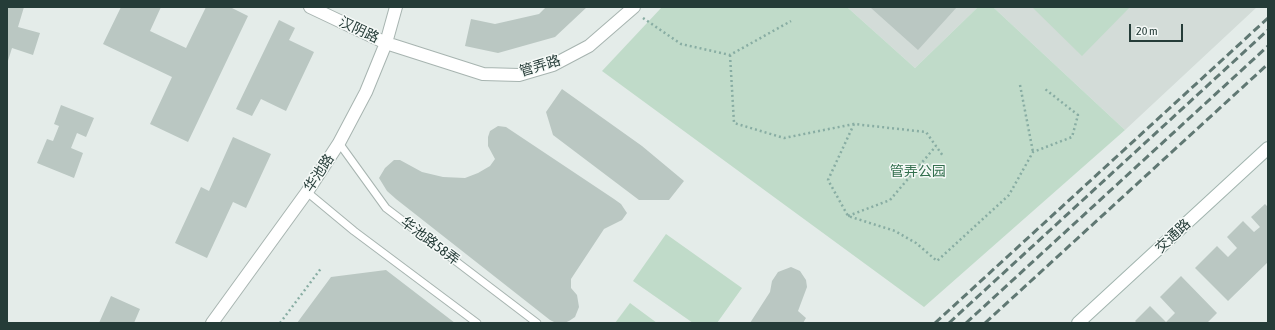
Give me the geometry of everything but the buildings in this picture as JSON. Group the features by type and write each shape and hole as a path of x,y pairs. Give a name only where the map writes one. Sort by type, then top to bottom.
{"street":[{"name":"汉阴路","path":"310,7 386,43"},
{"name":"华池路","path":"212,323 307,192 339,143 366,92 386,43 396,7"},
{"name":"管弄路","path":"386,43 483,74 520,75 553,65 589,46 632,8"},
{"name":"交通路","path":"1078,323 1268,148"}],"lane":[{"name":"华池路58弄","path":"339,143 386,208 537,323"},
{"path":"307,192 354,231 477,323"}],"path":[{"path":"632,8 681,44 730,55 791,21"},
{"path":"730,55 734,123 784,138 854,124 926,132 943,156"},
{"path":"1020,85 1033,152"},
{"path":"854,124 828,180 848,216 895,230 916,243 937,261 1009,195 1033,152 1072,137 1078,115 1045,89"},
{"path":"848,216 890,200 936,146"},
{"path":"280,323 322,267"}],"shaded area":[{"path":"847,7 978,7 915,68"},
{"path":"993,7 1257,7 1125,130"}],"green space":[{"name":"管弄公园","path":"662,7 847,7 915,68 978,7 993,7 1125,130 924,307 602,71"},
{"path":"1032,7 1130,7 1082,56"},
{"path":"666,234 742,288 717,323 693,323 633,281"},
{"path":"630,303 657,323 615,323"}],"railway":[{"path":"935,323 1268,18"},
{"path":"949,323 1268,30"},
{"path":"966,323 1268,46"},
{"path":"985,323 1268,64"}]}
